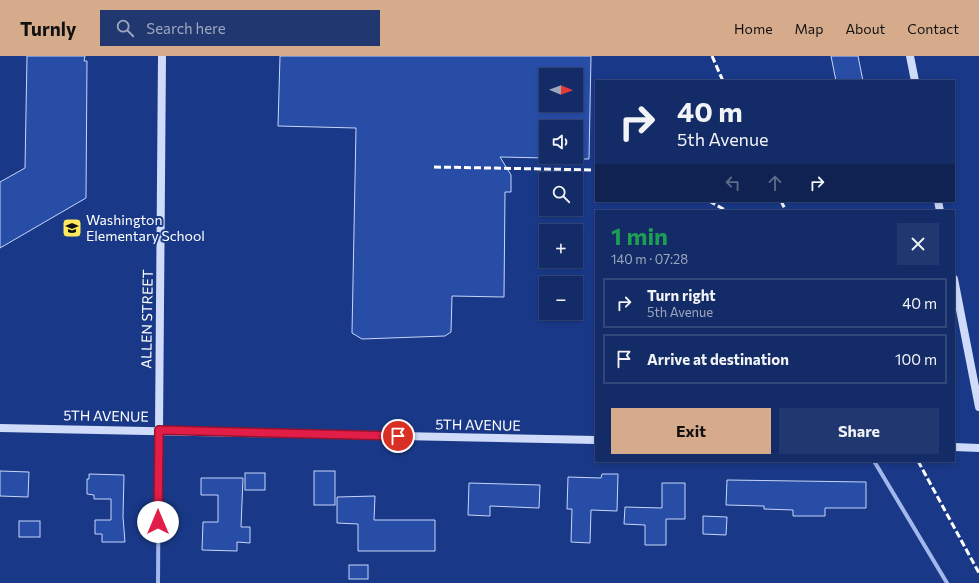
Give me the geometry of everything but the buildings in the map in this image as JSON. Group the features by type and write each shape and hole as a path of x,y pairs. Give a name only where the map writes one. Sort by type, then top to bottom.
{"street":[{"name":"ALLEN STREET","path":"158,583 162,56"},
{"path":"910,56 915,80"},
{"path":"955,285 979,407"},
{"name":"5TH AVENUE","path":"0,428 159,430 595,440"},
{"path":"955,447 979,448"},
{"path":"875,462 947,583"}],"railway":[{"path":"712,56 723,80"},
{"path":"434,167 595,170"},
{"path":"711,202 725,210"},
{"path":"782,202 786,210"},
{"path":"919,462 979,573"}],"place":[{"name":"Washington Elementary School","path":"72,228"}],"route":[{"path":"158,522 159,430 398,436"}]}
